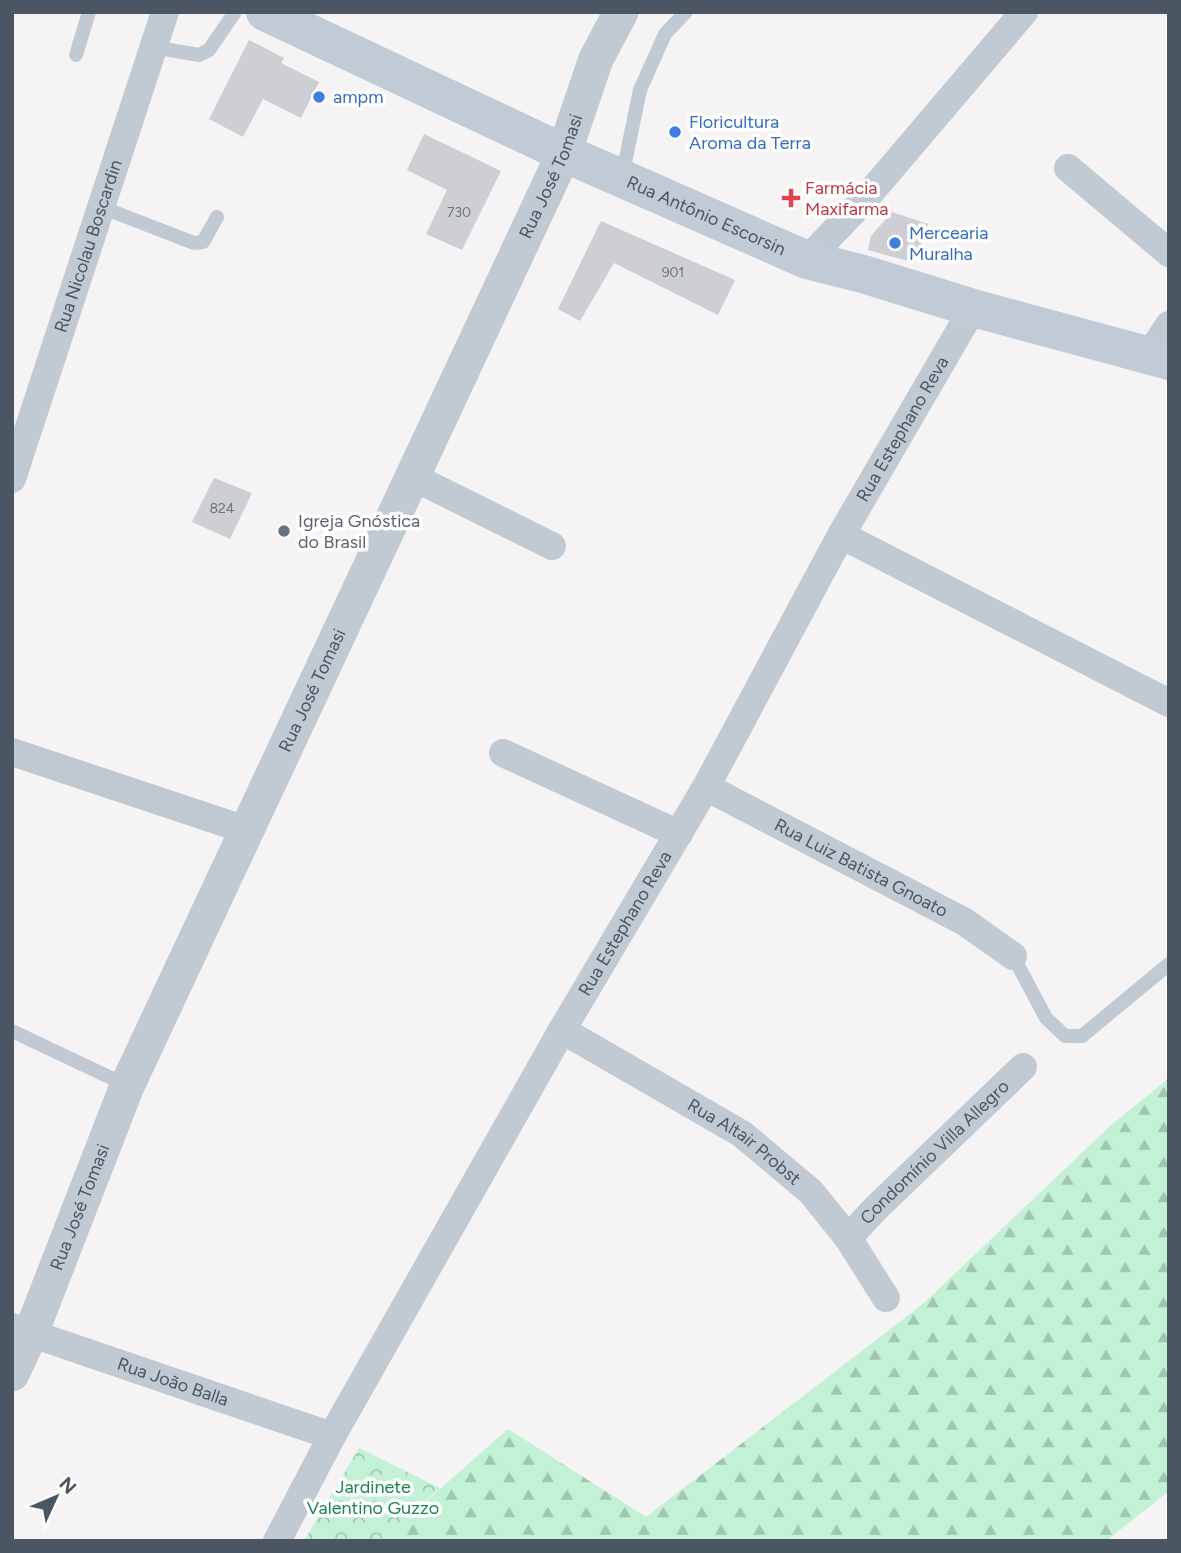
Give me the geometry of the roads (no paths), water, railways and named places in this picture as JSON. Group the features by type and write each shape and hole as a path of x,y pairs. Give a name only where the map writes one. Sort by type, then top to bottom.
{"main road":[{"name":"Rua Antônio Escorsin","path":"265,12 307,21 564,153 807,260 863,274 973,308 1162,347"}],"street":[{"name":"Rua Nicolau Boscardin","path":"12,479 165,12"},
{"name":"Rua José Tomasi","path":"12,1374 22,1330 127,1086 564,153 596,59 621,12"},
{"path":"807,260 865,199 1024,12"},
{"path":"1068,169 1169,253"},
{"name":"Rua Estephano Reva","path":"277,1541 332,1436 562,1030 706,788 841,535 973,308"},
{"path":"413,477 552,546"},
{"path":"841,535 1169,703"},
{"path":"12,752 246,830"},
{"path":"503,753 679,834"},
{"name":"Rua Luiz Batista Gnoato","path":"706,788 965,922 1013,956"},
{"name":"Rua Altair Probst","path":"562,1030 742,1134 811,1192 848,1238 886,1298"},
{"name":"Condomínio Villa Allegro","path":"848,1238 1023,1067"},
{"name":"Rua João Balla","path":"22,1330 332,1436"}],"lane":[{"path":"76,55 89,12"},
{"path":"153,47 200,55 209,50 234,12"},
{"path":"622,178 640,90 665,34 686,12"},
{"path":"101,207 194,243 203,242 217,217"},
{"path":"1013,956 1046,1018 1065,1036 1082,1036 1169,964"},
{"path":"12,1031 127,1086"}],"place":[{"name":"ampm","path":"319,97"},
{"name":"Floricultura Aroma da Terra","path":"675,132"},
{"name":"Farmácia Maxifarma","path":"791,198"},
{"name":"Mercearia Muralha","path":"895,243"},
{"name":"Igreja Gnóstica do Brasil","path":"284,531"}],"park label":[{"name":"Jardinete Valentino Guzzo","path":"373,1497"}]}
